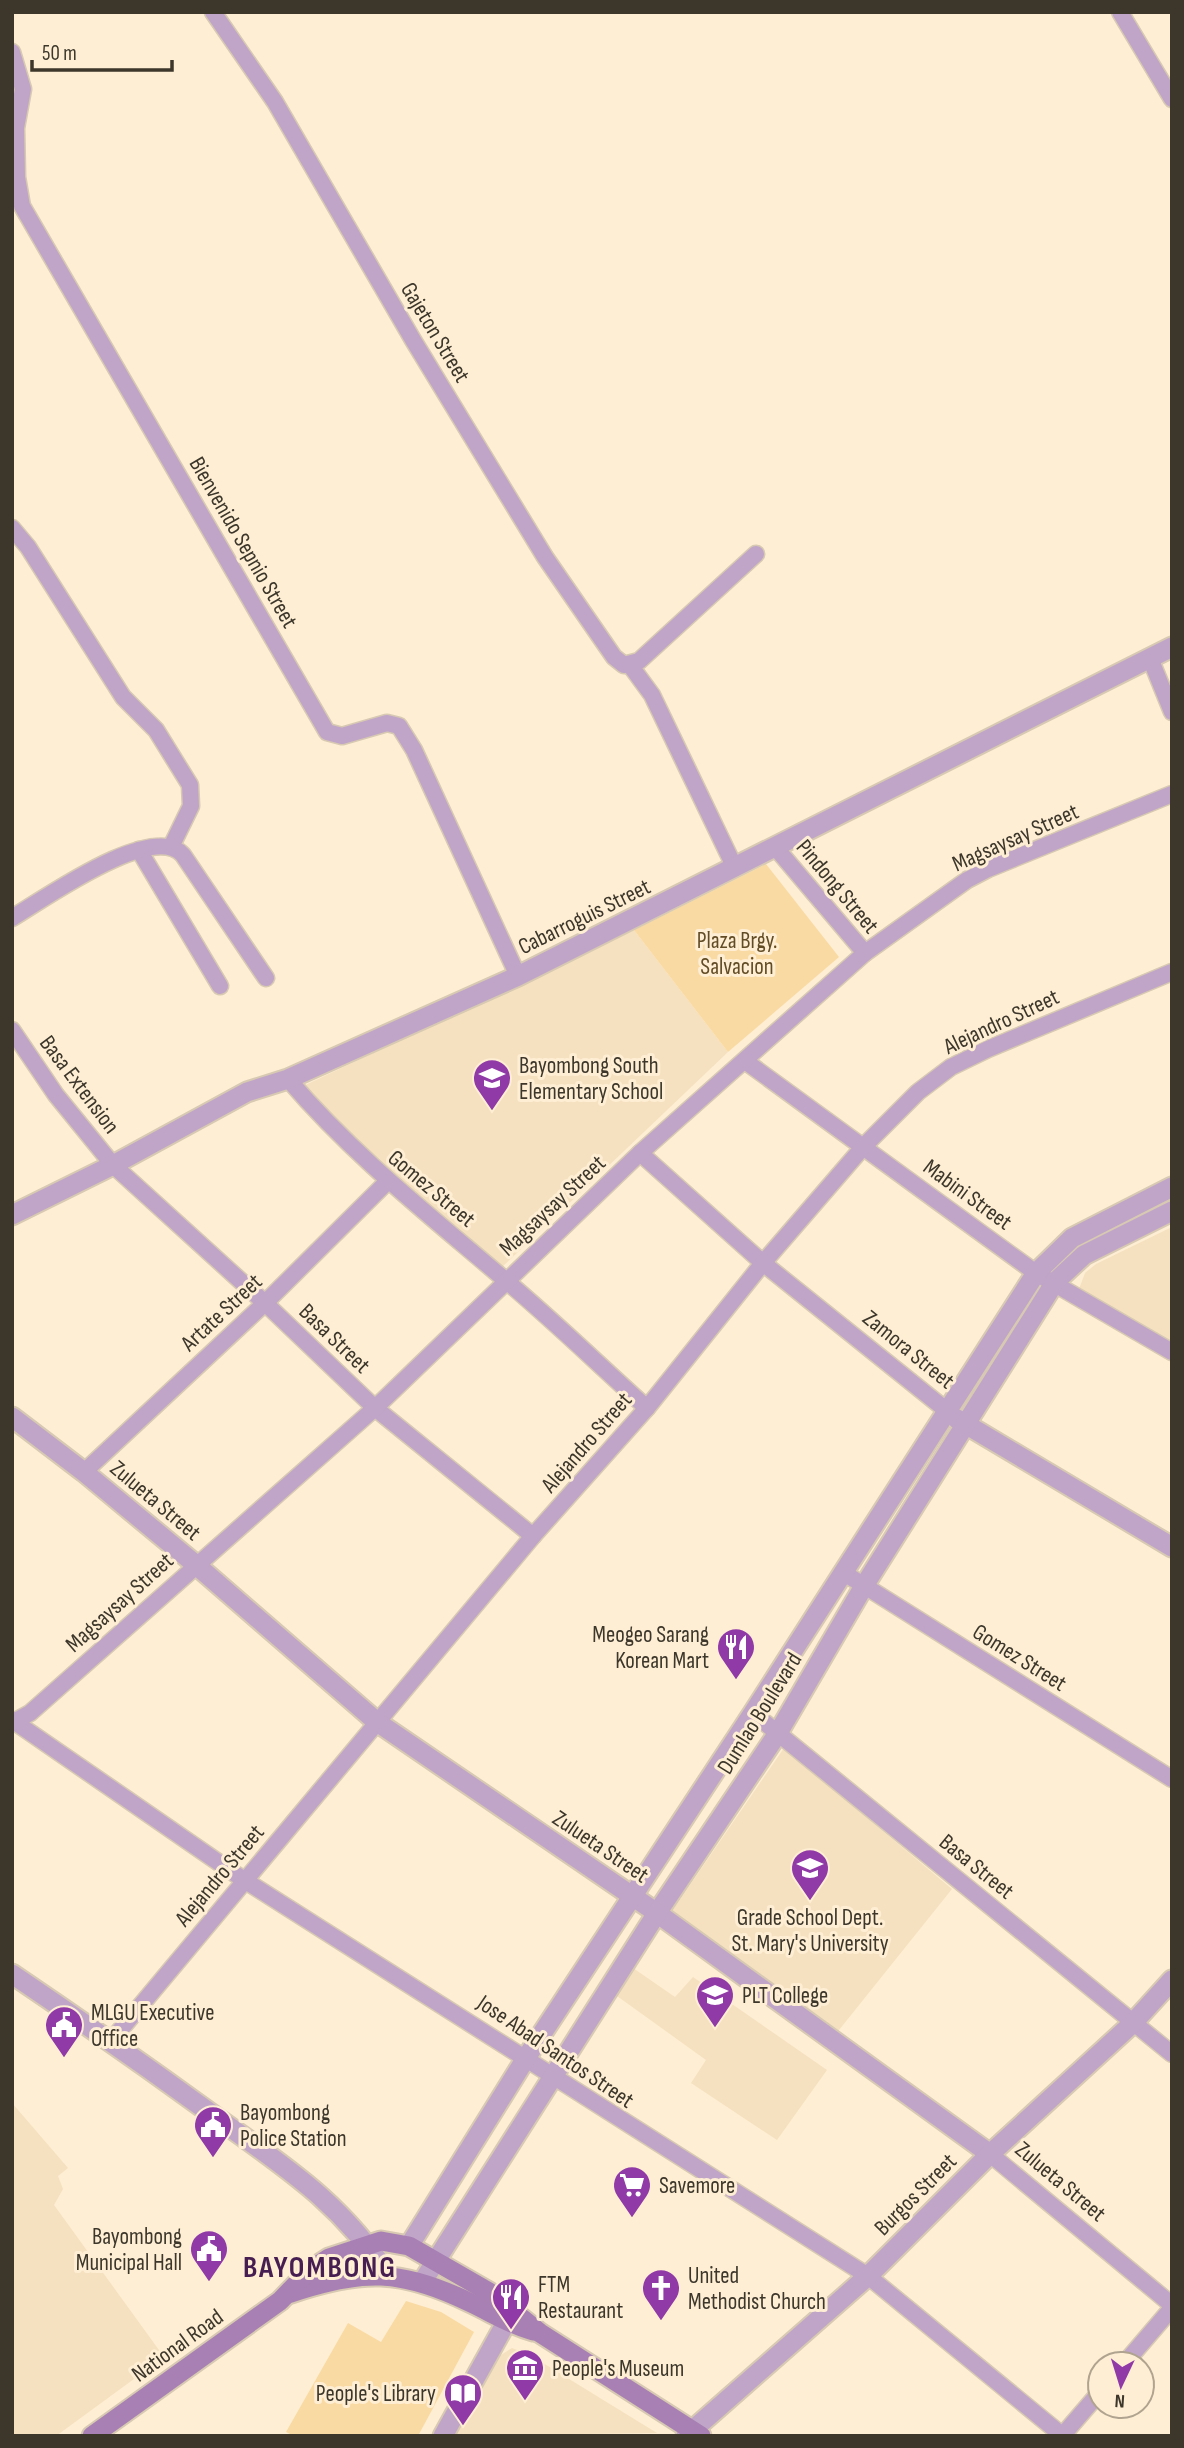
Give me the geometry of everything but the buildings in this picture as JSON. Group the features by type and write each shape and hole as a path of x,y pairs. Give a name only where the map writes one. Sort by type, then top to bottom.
{"main road":[{"path":"367,2243 381,2241 409,2246 437,2262 508,2316 540,2333 693,2434"},
{"name":"National Road","path":"92,2436 291,2293 309,2271 329,2258 367,2243"},
{"name":"National Road","path":"291,2293 326,2281 388,2275 423,2281 508,2316"}],"street":[{"name":"Gajeton Street","path":"213,12 275,102 413,340 545,557 614,657 624,665 631,665 652,695 735,868"},
{"path":"1120,12 1172,99"},
{"name":"Bienvenido Sepnio Street","path":"12,52 23,89 16,128 17,177 22,206 327,732 342,736 387,723 403,730 444,810 518,976"},
{"path":"12,528 123,697 156,730 190,785 191,806 172,845"},
{"path":"631,665 639,661 756,554"},
{"name":"Cabarroguis Street","path":"12,1216 113,1165 247,1091 288,1079 518,976 1172,647"},
{"path":"1150,658 1172,712"},
{"name":"Magsaysay Street","path":"13,1722 30,1713 374,1408 640,1153 865,953 988,869 1172,794"},
{"path":"12,918 108,861 139,850 172,845"},
{"path":"172,845 183,855 266,978"},
{"name":"Pindong Street","path":"776,848 865,953"},
{"path":"139,850 220,986"},
{"name":"Alejandro Street","path":"111,2041 533,1536 647,1408 763,1263 864,1146 918,1092 951,1067 1172,972"},
{"name":"Basa Extension","path":"12,1030 56,1095 113,1165"},
{"name":"Mabini Street","path":"745,1060 1036,1273 1172,1352"},
{"name":"Gomez Street","path":"288,1079 329,1127 387,1182 505,1280 647,1408"},
{"name":"Zamora Street","path":"640,1153 763,1263 965,1426 1172,1547"},
{"name":"Basa Street","path":"113,1165 265,1303 374,1408 533,1536"},
{"name":"Artate Street","path":"84,1472 265,1303 387,1182"},
{"name":"Dumlao Boulevard","path":"409,2246 527,2058 844,1573 1036,1273 1072,1238 1172,1187"},
{"name":"Dumlao Boulevard","path":"423,2281 554,2079 657,1913 778,1734 864,1586 1055,1282 1084,1255 1172,1211"},
{"name":"Zulueta Street","path":"12,1417 84,1472 195,1564 377,1722 657,1913 990,2154 1172,2306"},
{"name":"Gomez Street","path":"844,1573 1172,1779"},
{"name":"Basa Street","path":"753,1713 1172,2054"},
{"name":"Jose Abad Santos Street","path":"13,1722 244,1880 868,2276 1063,2436"},
{"path":"12,1974 111,2041 299,2178 350,2222 388,2275"},
{"name":"Burgos Street","path":"693,2434 868,2276 990,2154 1133,2023 1172,1980"},
{"path":"1136,2350 1172,2306"},
{"path":"443,2436 508,2316"},
{"path":"1063,2436 1086,2409"}],"shaded area":[{"name":"Bayombong South Elementary School","path":"634,930 728,1052 500,1269 383,1176 299,1088"},
{"path":"1172,1227 1172,1343 1079,1289 1085,1273 1096,1264"},
{"name":"Grade School Dept. St. Mary's University","path":"784,1748 952,1889 835,2035 670,1914"},
{"name":"PLT College","path":"633,1968 675,1997 693,1977 827,2070 777,2140 691,2083 706,2060 617,1996"},
{"path":"12,2103 68,2168 58,2176 63,2189 54,2205 164,2357 56,2436 12,2436"},
{"path":"512,2348 530,2355 657,2433 446,2436 487,2364"}],"green space":[{"name":"Plaza Brgy. Salvacion","path":"766,864 839,957 728,1052 634,930"},
{"path":"406,2301 441,2312 474,2332 418,2436 294,2436 286,2432 348,2323 381,2342"}],"place":[{"name":"Bayombong South Elementary School","path":"492,1112"},
{"name":"Meogeo Sarang Korean Mart","path":"736,1681"},
{"name":"Grade School Dept. St. Mary's University","path":"810,1902"},
{"name":"PLT College","path":"715,2029"},
{"name":"MLGU Executive Office","path":"64,2059"},
{"name":"Bayombong Police Station","path":"213,2159"},
{"name":"Savemore","path":"632,2219"},
{"name":"Bayombong Municipal Hall","path":"209,2283"},
{"name":"United Methodist Church","path":"661,2322"},
{"name":"FTM Restaurant","path":"511,2331"},
{"name":"People's Museum","path":"525,2402"},
{"name":"People's Library","path":"463,2427"}],"district":[{"name":"BAYOMBONG","path":"320,2267"}]}
